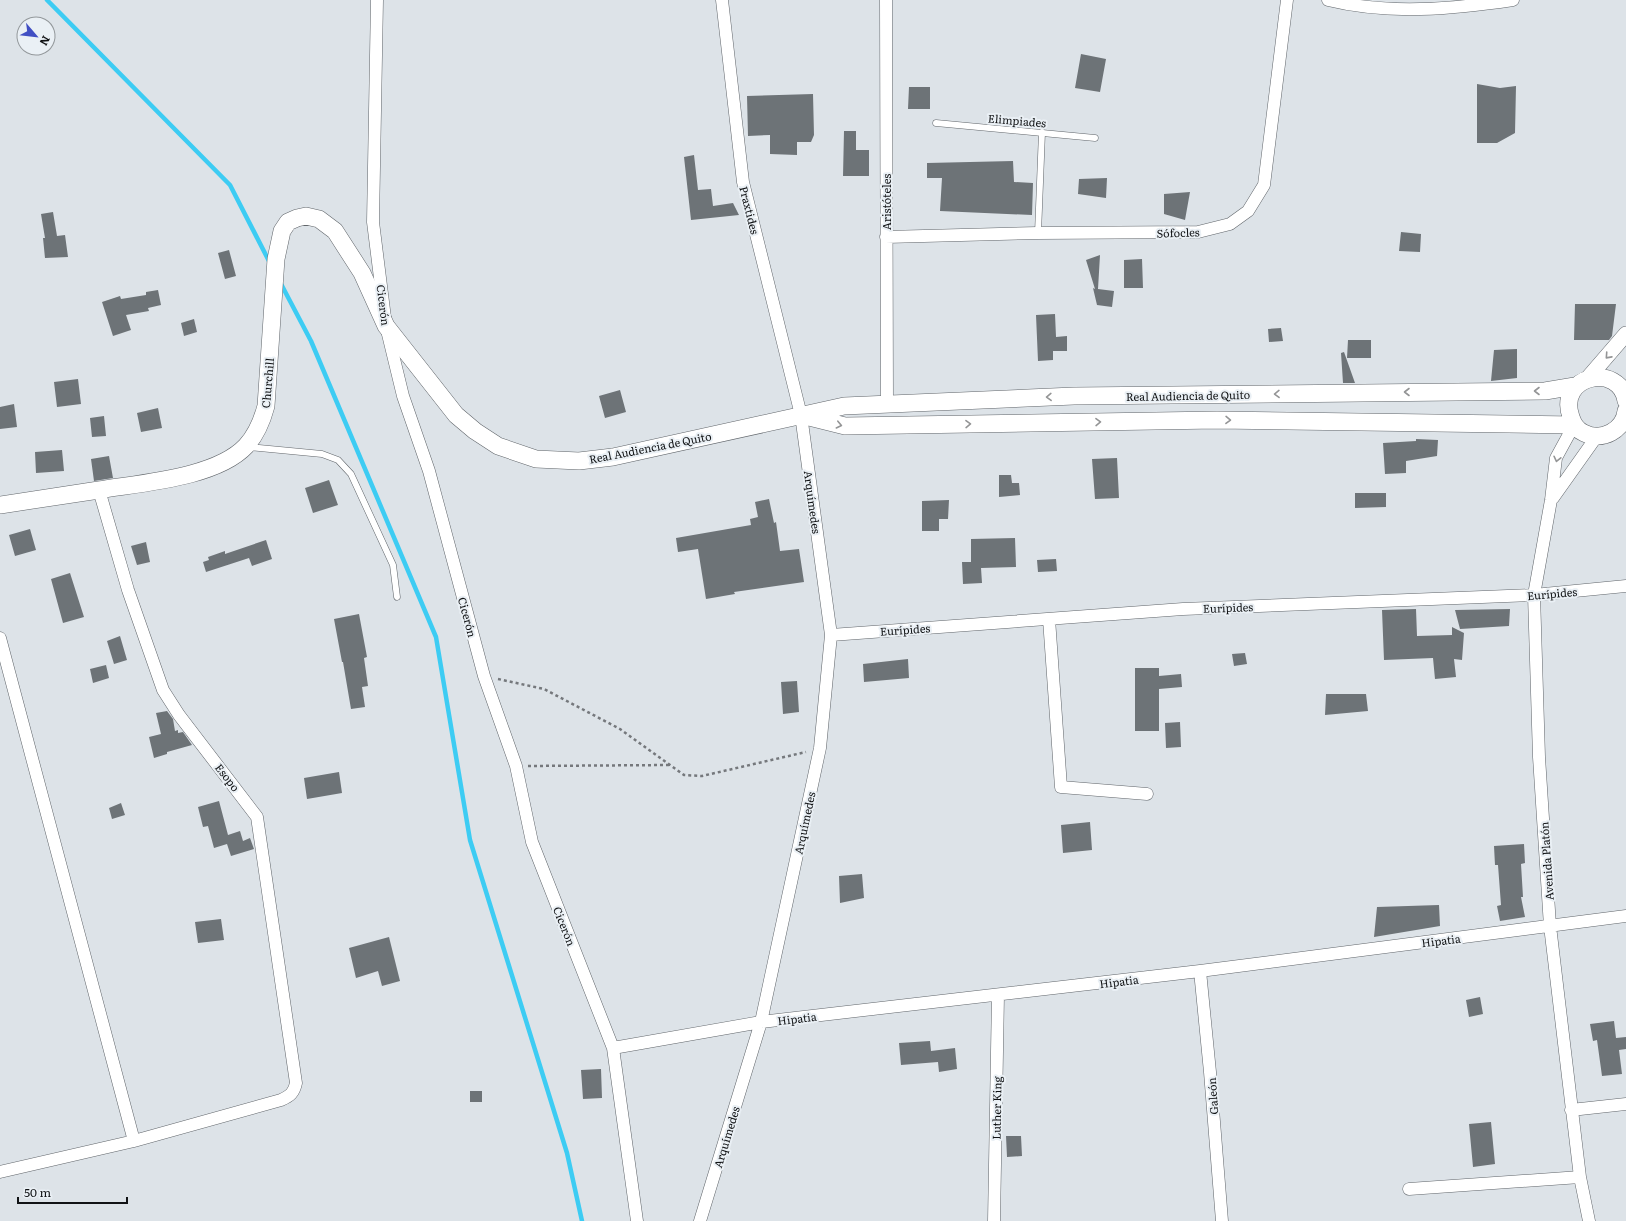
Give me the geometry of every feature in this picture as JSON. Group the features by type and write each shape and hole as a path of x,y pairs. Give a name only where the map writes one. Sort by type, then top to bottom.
{"main road":[{"name":"Churchill","path":"0,505 173,478 209,468 231,458 245,447 262,421 266,406 276,259 282,231 288,222 306,216 319,219 335,231 362,273 386,326"},
{"name":"Real Audiencia de Quito","path":"386,326 456,415 475,432 498,446 536,459 579,461 613,457 844,406 1074,396 1545,391 1582,382"},
{"path":"1603,377 1616,383 1625,405 1614,431 1598,436 1584,433 1574,425 1569,412 1569,398 1582,382 1603,377"},
{"name":"Real Audiencia de Quito","path":"801,415 845,426 1217,420 1574,425"}],"street":[{"name":"Cicerón","path":"377,0 373,222 386,326 403,396 429,471 484,676 516,766 532,842 613,1048 637,1221"},
{"name":"Praxtides","path":"722,0 743,182 801,415"},
{"name":"Aristóteles","path":"886,0 887,403"},
{"name":"Sófocles","path":"886,237 1038,233 1198,232 1230,224 1248,211 1264,185 1287,0"},
{"path":"1328,0 1343,4 1405,9 1467,7 1513,0"},
{"path":"1582,382 1626,334"},
{"name":"Arquímedes","path":"700,1221 761,1022 820,748 831,635 801,415"},
{"name":"Avenida Platón","path":"1574,425 1556,458 1551,500 1534,595 1539,757 1550,926 1571,1110 1580,1177 1589,1221"},
{"name":"Avenida Platón","path":"1551,500 1570,472 1598,436"},
{"name":"Esopo","path":"99,490 128,590 163,690 179,715 257,817 296,1083 295,1090 290,1096 280,1100 134,1140"},
{"name":"Eurípides","path":"831,635 1183,609 1534,595 1626,586"},
{"path":"1049,619 1061,787 1147,794"},
{"path":"0,638 134,1140 0,1172"},
{"name":"Hipatia","path":"613,1048 761,1022 1200,971 1626,916"},
{"name":"Galeón","path":"1200,971 1222,1221"},
{"name":"Luther King","path":"994,1221 998,995"},
{"path":"1571,1110 1626,1104"},
{"path":"1409,1189 1580,1177"}],"lane":[{"name":"Elimpiades","path":"936,123 1095,138"},
{"path":"1038,233 1042,132"},
{"path":"245,447 322,454 338,460 351,474 393,565 397,597"}],"path":[{"path":"484,676 544,689 620,729 684,775 702,776 820,748"},
{"path":"516,766 670,765"}],"building":[{"path":"1081,54 1106,59 1100,92 1075,88"},
{"path":"1477,84 1500,88 1516,86 1515,133 1497,143 1477,143"},
{"path":"909,87 930,87 930,109 908,109"},
{"path":"813,94 814,135 811,142 797,142 797,155 770,154 770,135 748,136 747,96"},
{"path":"844,131 856,131 856,150 869,150 869,176 843,176"},
{"path":"694,155 698,190 711,189 713,206 733,203 739,215 691,220 684,157"},
{"path":"1013,161 1014,182 1033,183 1032,215 940,211 942,178 927,178 927,163"},
{"path":"1107,178 1106,198 1078,194 1079,179"},
{"path":"1190,192 1185,220 1164,214 1164,194"},
{"path":"53,212 57,236 65,235 68,257 45,258 43,238 45,238 41,214"},
{"path":"1401,232 1421,234 1420,252 1399,251"},
{"path":"229,250 236,276 225,279 218,253"},
{"path":"1100,255 1098,289 1114,291 1112,307 1097,305 1093,288 1095,289 1086,260"},
{"path":"1142,259 1143,288 1124,288 1124,260"},
{"path":"158,290 161,305 148,308 149,311 126,315 131,330 113,336 102,302 120,296 121,299 146,295 146,292"},
{"path":"1575,304 1616,304 1612,336 1609,340 1574,340"},
{"path":"1055,314 1056,337 1067,336 1067,351 1053,351 1053,360 1038,361 1036,315"},
{"path":"194,319 197,332 184,336 181,323"},
{"path":"1281,328 1283,341 1269,342 1268,329"},
{"path":"1348,340 1371,340 1371,358 1347,358"},
{"path":"1517,349 1517,378 1491,381 1494,350"},
{"path":"1344,352 1355,383 1343,383 1341,353"},
{"path":"78,379 81,404 57,407 54,382"},
{"path":"620,390 626,412 605,418 599,396"},
{"path":"14,404 17,427 0,429 0,407"},
{"path":"158,408 162,428 141,432 137,413"},
{"path":"104,416 106,436 92,437 90,418"},
{"path":"1416,439 1438,440 1437,456 1406,461 1406,473 1385,474 1383,443 1416,441"},
{"path":"62,450 64,471 36,473 35,452"},
{"path":"109,456 113,478 94,481 91,459"},
{"path":"1117,458 1119,498 1095,499 1092,459"},
{"path":"999,475 1011,475 1012,483 1019,483 1020,495 999,497"},
{"path":"329,480 338,505 313,513 305,488"},
{"path":"1355,493 1386,493 1386,507 1355,508"},
{"path":"769,499 774,523 776,522 780,551 799,549 804,582 734,592 735,594 706,599 698,549 678,552 676,538 751,525 750,519 758,517 755,502"},
{"path":"949,500 948,519 939,519 939,531 922,531 922,501"},
{"path":"30,529 36,550 15,556 9,535"},
{"path":"1015,538 1016,567 981,568 982,583 963,584 962,562 971,562 971,539"},
{"path":"266,540 272,559 252,566 249,558 206,572 203,562 209,560 208,557 225,551 225,554"},
{"path":"146,542 150,562 137,565 131,546"},
{"path":"1056,559 1057,571 1038,572 1037,560"},
{"path":"70,573 84,617 63,623 51,579"},
{"path":"1416,609 1417,636 1452,635 1452,627 1464,633 1462,660 1454,659 1456,677 1435,679 1433,658 1384,660 1382,610"},
{"path":"1510,609 1509,626 1460,629 1455,610"},
{"path":"359,614 367,657 364,658 368,686 362,687 365,707 351,709 334,619"},
{"path":"120,636 127,660 114,664 107,641"},
{"path":"1245,653 1247,664 1234,666 1232,654"},
{"path":"908,659 909,678 864,682 863,664"},
{"path":"106,665 109,678 93,683 90,669"},
{"path":"1135,668 1159,668 1159,676 1181,674 1182,687 1159,689 1159,731 1135,731"},
{"path":"797,681 799,712 783,714 781,682"},
{"path":"1326,694 1366,694 1368,711 1325,715"},
{"path":"167,711 173,719 175,731 178,730 178,733 183,732 192,745 167,752 167,754 154,758 149,737 161,734 156,713"},
{"path":"1180,722 1181,747 1166,748 1165,723"},
{"path":"339,772 342,793 307,799 304,778"},
{"path":"219,801 228,835 240,831 243,841 250,838 254,849 231,856 227,844 214,848 208,826 203,827 198,807"},
{"path":"121,803 125,815 112,819 109,808"},
{"path":"1090,822 1092,850 1063,853 1061,825"},
{"path":"1524,844 1525,863 1521,864 1523,897 1521,897 1525,917 1500,921 1497,906 1501,905 1498,865 1495,865 1494,846"},
{"path":"862,874 864,898 840,903 839,876"},
{"path":"1439,905 1440,926 1374,937 1377,907"},
{"path":"221,919 224,940 198,943 195,922"},
{"path":"389,937 400,981 382,986 378,971 356,978 349,948"},
{"path":"1480,997 1483,1014 1469,1017 1466,1000"},
{"path":"1614,1021 1616,1038 1626,1037 1626,1049 1619,1050 1622,1074 1602,1076 1597,1040 1593,1041 1590,1024"},
{"path":"930,1041 931,1051 955,1048 957,1069 939,1072 938,1062 901,1065 899,1043"},
{"path":"601,1069 602,1098 583,1099 581,1070"},
{"path":"470,1091 482,1091 482,1102 470,1102"},
{"path":"1491,1122 1495,1164 1473,1167 1469,1124"},
{"path":"1006,1136 1021,1136 1022,1156 1007,1157"}],"waterway":[{"path":"47,0 230,185 270,263"},
{"path":"280,282 311,341 436,637 470,840 567,1153 582,1221"}]}
